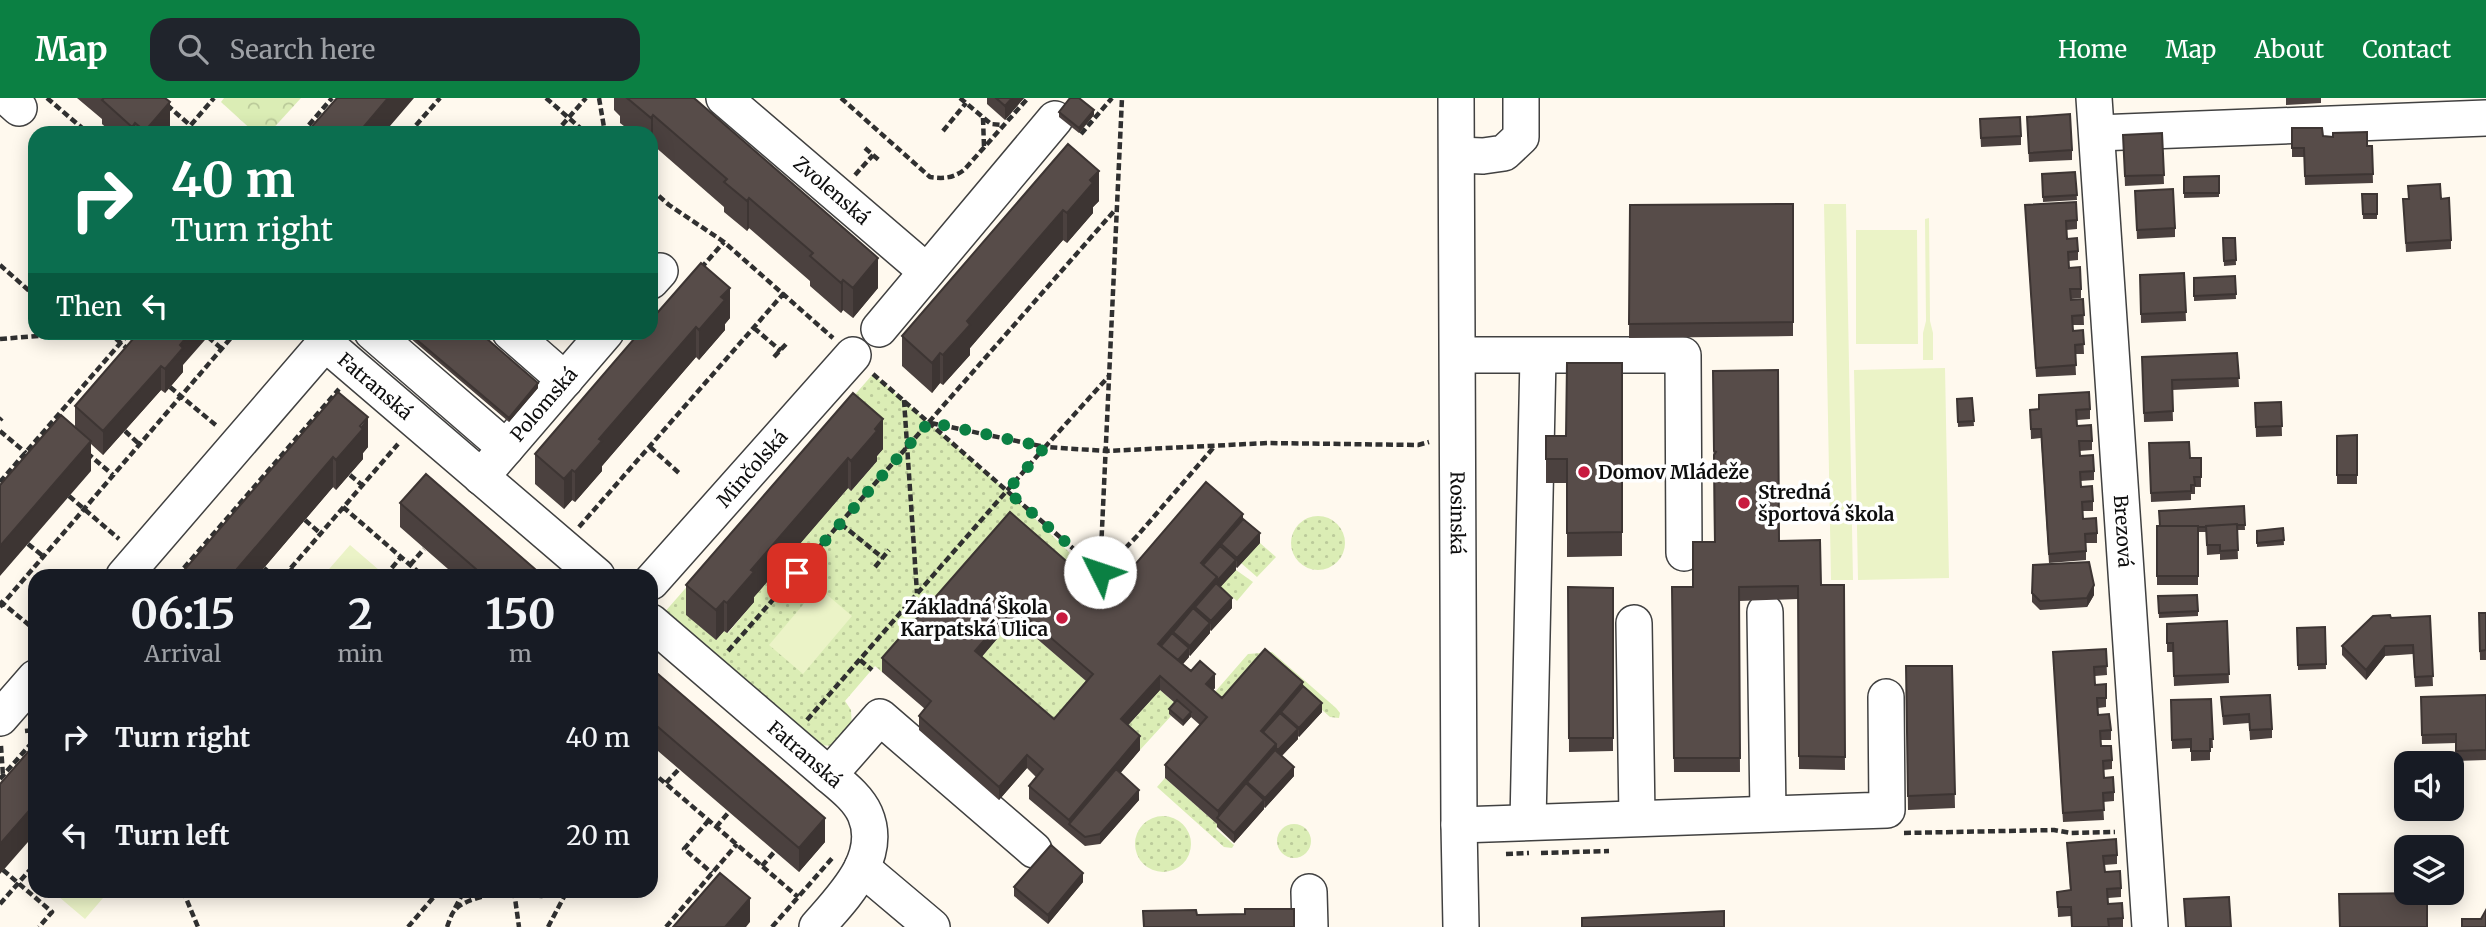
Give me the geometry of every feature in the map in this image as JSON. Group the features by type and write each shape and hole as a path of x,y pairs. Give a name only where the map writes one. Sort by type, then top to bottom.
{"street":[{"name":"Rosinská","path":"1456,98 1461,927"},
{"path":"1457,155 1483,156 1504,153 1521,137 1521,98"},
{"name":"Brezová","path":"2094,98 2150,927"},
{"name":"Zvolenská","path":"735,101 926,271"},
{"path":"2097,133 2367,111 2486,118"},
{"path":"879,329 1055,119"},
{"path":"381,340 506,448"},
{"path":"519,340 565,380"},
{"name":"Polomská","path":"481,477 599,340"},
{"name":"Fatranská","path":"132,566 325,343 589,569"},
{"name":"Minčolská","path":"658,574 853,355"},
{"path":"1458,355 1682,355 1684,553"},
{"path":"1528,822 1538,357"},
{"path":"1765,612 1768,813"},
{"path":"1634,623 1637,818"},
{"name":"Fatranská","path":"658,628 855,798 866,815 869,832 857,855"},
{"path":"0,718 28,686"},
{"path":"1459,825 1887,810 1886,697"},
{"path":"829,775 880,717 1034,850"},
{"path":"817,927 852,887 857,855"},
{"path":"857,855 932,927"},
{"path":"1309,892 1310,927"}],"path":[{"path":"159,98 190,126 214,98"},
{"path":"308,126 332,98"},
{"path":"415,126 440,98"},
{"path":"546,98 578,126"},
{"path":"561,126 586,98"},
{"path":"599,98 604,126"},
{"path":"841,98 930,177 943,179 956,176 1028,98"},
{"path":"960,98 991,124 1003,125"},
{"path":"1100,572 1122,98"},
{"path":"25,101 74,126"},
{"path":"943,131 966,103"},
{"path":"983,118 984,148"},
{"path":"865,148 880,162"},
{"path":"726,653 1116,210"},
{"path":"0,265 28,290"},
{"path":"562,546 784,293"},
{"path":"754,328 780,351"},
{"path":"0,339 28,337"},
{"path":"117,340 138,357"},
{"path":"0,482 123,340"},
{"path":"212,340 222,349"},
{"path":"32,569 229,340"},
{"path":"774,357 787,343"},
{"path":"183,569 356,369"},
{"path":"806,721 1110,375"},
{"path":"170,387 238,444"},
{"path":"79,391 88,397"},
{"path":"904,400 917,594"},
{"path":"929,422 1045,447 1107,452 1268,443 1418,445 1436,440"},
{"path":"0,431 32,462"},
{"path":"125,431 139,444"},
{"path":"300,435 308,441"},
{"path":"290,568 398,444"},
{"path":"650,446 680,473"},
{"path":"1085,591 1100,572 1138,535 1214,446"},
{"path":"82,449 113,475"},
{"path":"349,475 362,485"},
{"path":"260,481 267,488"},
{"path":"1007,491 1100,572"},
{"path":"69,496 84,508 132,566"},
{"path":"343,507 415,569"},
{"path":"305,520 320,533"},
{"path":"841,524 883,558"},
{"path":"28,544 43,556"},
{"path":"410,565 425,549"},
{"path":"875,567 889,550"},
{"path":"391,569 401,557"},
{"path":"28,573 1,604 28,625"},
{"path":"797,573 816,589"},
{"path":"860,660 872,670"},
{"path":"0,735 1,778"},
{"path":"1,778 28,747"},
{"path":"666,783 679,769"},
{"path":"658,777 798,897"},
{"path":"716,827 729,812"},
{"path":"709,820 684,849 712,873"},
{"path":"666,927 737,844"},
{"path":"762,866 775,851"},
{"path":"772,927 798,897 857,855"},
{"path":"3,870 28,891"},
{"path":"0,904 28,872"},
{"path":"36,898 52,912 39,927"},
{"path":"186,898 198,927"},
{"path":"408,927 433,898"},
{"path":"447,927 460,898"},
{"path":"453,912 480,898"},
{"path":"515,898 519,927"},
{"path":"548,927 562,898"},
{"path":"682,907 691,914"}],"green space":[{"path":"224,98 301,98 275,126 247,126 221,102"},
{"path":"1824,204 1846,204 1853,580 1831,580"},
{"path":"1929,218 1933,360 1923,360 1926,321 1925,219"},
{"path":"1856,230 1917,230 1918,344 1856,344"},
{"path":"1945,368 1949,578 1858,580 1854,370"},
{"path":"873,374 1007,491 1071,554 1059,569 1009,526 882,672 875,666 845,701 851,710 852,729 835,746 817,745 663,614","holes":["883,449 875,459 877,461 851,491 848,488 751,600 753,603 728,633 724,631 716,640 687,615"]},
{"path":"1323,516 1333,520 1341,528 1345,543 1341,558 1333,566 1313,570 1303,566 1295,558 1291,538 1295,528 1303,520"},
{"path":"1260,543 1276,557 1257,577 1241,563"},
{"path":"350,545 378,569 329,569"},
{"path":"1236,570 1253,582 1237,601 1220,587"},
{"path":"818,587 852,616 803,674 769,645"},
{"path":"1014,619 1093,687 1054,733 975,665"},
{"path":"1272,652 1336,708 1340,713 1339,718 1330,717 1303,693 1222,712 1208,700 1248,654"},
{"path":"1160,690 1177,705 1169,714 1171,716 1140,750 1121,733"},
{"path":"1165,778 1218,825 1216,829 1234,845 1232,848 1224,847 1157,787"},
{"path":"1163,816 1178,821 1186,829 1191,844 1186,859 1178,867 1163,872 1148,867 1140,859 1135,844 1140,829 1148,821"},
{"path":"1294,824 1306,829 1311,841 1306,853 1294,858 1282,853 1277,841 1282,829"},
{"path":"60,898 103,898 85,919"}],"building":[{"path":"165,98 170,102 149,126 139,126 135,123 131,126 102,100"},
{"path":"337,98 388,98 364,126 312,126"},
{"path":"627,98 694,98 878,258 853,288 843,280 841,283 810,256 813,253 749,198 747,201 724,182 727,179 653,115 651,118"},
{"path":"996,98 1012,98 1005,106"},
{"path":"1070,98 1079,98 1094,110 1079,128 1059,112"},
{"path":"2070,114 2072,150 2029,153 2027,117"},
{"path":"2020,117 2021,136 1981,138 1980,119"},
{"path":"2292,128 2322,128 2323,136 2333,137 2333,133 2367,132 2367,146 2372,146 2373,174 2305,176 2304,148 2292,148"},
{"path":"2162,133 2164,175 2125,176 2123,135"},
{"path":"1068,144 1099,171 1090,180 1093,183 1067,213 1063,210 967,321 970,325 943,355 940,353 932,363 902,336"},
{"path":"2075,172 2077,195 2043,197 2042,174"},
{"path":"2219,176 2219,193 2184,193 2184,177"},
{"path":"2440,184 2441,199 2449,198 2451,240 2406,243 2403,199 2409,199 2408,186"},
{"path":"2173,189 2175,228 2137,230 2135,191"},
{"path":"2362,194 2377,194 2377,214 2363,214"},
{"path":"2076,202 2077,220 2066,221 2067,239 2077,238 2078,251 2068,252 2069,268 2080,267 2081,289 2070,289 2071,300 2083,299 2084,315 2072,316 2073,331 2083,330 2084,344 2075,345 2076,365 2036,368 2025,205"},
{"path":"1793,204 1793,322 1629,324 1630,205"},
{"path":"2223,238 2235,238 2236,260 2224,261"},
{"path":"701,263 730,288 721,297 725,300 699,330 696,327 599,439 602,441 575,472 572,470 564,479 535,454 633,340 658,340 658,312"},
{"path":"2184,273 2186,312 2141,314 2140,275"},
{"path":"2235,276 2236,294 2194,296 2194,278"},
{"path":"132,340 184,340 180,345 183,348 165,369 161,366 103,431 75,406"},
{"path":"417,340 488,340 538,383 509,418"},
{"path":"2237,353 2239,378 2172,380 2173,411 2144,413 2142,357"},
{"name":"Domov Mládeže","path":"1567,363 1622,363 1622,532 1567,533 1567,459 1546,459 1546,436 1566,436"},
{"path":"1778,370 1779,541 1820,540 1821,585 1844,585 1845,757 1799,756 1798,586 1739,587 1740,758 1674,758 1672,587 1693,587 1693,542 1715,542 1713,371"},
{"path":"338,392 368,417 360,426 363,429 336,460 333,457 237,569 185,569"},
{"path":"2089,392 2090,409 2076,410 2077,426 2091,425 2092,441 2079,441 2080,456 2093,455 2094,471 2080,472 2081,487 2092,486 2093,501 2082,502 2083,519 2096,518 2097,533 2085,534 2086,551 2049,554 2041,429 2031,429 2030,410 2039,409 2039,395"},
{"path":"853,393 883,419 875,429 877,431 851,461 848,458 751,570 754,572 727,603 724,601 716,610 686,585"},
{"path":"1972,398 1974,421 1958,422 1957,399"},
{"path":"2281,402 2282,426 2256,427 2255,403"},
{"path":"61,415 91,441 0,546 0,485"},
{"path":"2357,435 2357,475 2337,475 2337,436"},
{"path":"2189,442 2190,458 2201,458 2201,477 2194,477 2195,485 2191,485 2191,491 2151,493 2149,443"},
{"path":"426,474 535,569 476,569 400,503"},
{"path":"1206,482 1243,514 1201,563 1217,577 1158,644 1191,671 1200,661 1215,674 1206,684 1222,698 1265,649 1303,682 1261,731 1276,744 1218,811 1165,765 1207,717 1160,676 1121,719 1140,736 1069,820 1029,786 1043,769 1027,755 999,787 919,716 931,701 882,658 1010,512 1104,594 1118,578 1121,581","holes":["1014,606 1093,674 1054,719 975,651"]},
{"path":"2244,506 2245,525 2160,526 2159,511"},
{"path":"1243,519 1260,533 1237,558 1221,544"},
{"path":"2237,524 2238,550 2220,551 2220,545 2207,545 2206,526"},
{"path":"2157,526 2198,526 2198,576 2157,576"},
{"path":"2283,528 2284,540 2257,543 2257,531"},
{"path":"1220,546 1236,560 1217,581 1217,577 1203,565"},
{"path":"2089,562 2094,585 2087,598 2040,601 2032,593 2033,565"},
{"path":"1216,583 1232,598 1211,621 1195,607"},
{"path":"1568,587 1613,588 1613,738 1569,738"},
{"path":"2197,595 2198,611 2159,613 2158,596"},
{"path":"1193,608 1210,623 1190,646 1173,632"},
{"path":"2479,613 2486,613 2486,650 2480,651"},
{"path":"2390,615 2391,618 2430,616 2433,676 2415,677 2413,645 2385,646 2366,670 2342,646 2373,616"},
{"path":"2227,621 2229,674 2174,676 2173,643 2167,643 2167,624"},
{"path":"2325,627 2326,664 2298,665 2297,628"},
{"path":"1172,633 1189,648 1178,660 1161,646"},
{"path":"2106,649 2107,666 2094,667 2095,685 2106,684 2106,698 2097,698 2098,715 2109,714 2111,730 2100,731 2101,746 2111,746 2112,760 2103,761 2104,778 2113,777 2114,792 2103,793 2104,810 2063,813 2053,652"},
{"path":"1906,666 1952,666 1955,794 1908,796"},
{"path":"658,674 825,818 799,848 658,727"},
{"path":"1303,686 1322,703 1299,728 1281,712"},
{"path":"2270,695 2272,729 2250,730 2249,714 2223,716 2221,697"},
{"path":"2486,695 2486,750 2456,751 2456,734 2422,735 2421,697"},
{"path":"2211,699 2213,739 2210,739 2210,751 2191,751 2191,739 2172,740 2171,700"},
{"path":"1177,700 1191,712 1183,721 1169,709"},
{"path":"1280,713 1298,729 1278,750 1276,744 1263,732"},
{"path":"1275,750 1294,767 1265,798 1247,782"},
{"path":"28,752 28,812 0,844 0,784"},
{"path":"1116,769 1139,790 1100,834 1085,837 1069,824"},
{"path":"1246,783 1264,800 1234,833 1217,818"},
{"path":"2116,839 2117,855 2103,856 2105,872 2120,871 2121,888 2107,889 2108,904 2122,903 2123,918 2108,919 2109,927 2072,927 2071,907 2058,907 2057,892 2071,890 2067,843"},
{"path":"1051,845 1083,873 1048,915 1014,887"},
{"path":"720,873 750,898 725,927 673,927"},
{"path":"2394,893 2394,905 2427,905 2427,927 2340,927 2339,894"},
{"path":"2229,897 2231,927 2186,927 2184,899"},
{"path":"1245,909 1294,909 1294,927 1144,927 1143,911 1196,910 1197,915 1245,914"},
{"path":"2486,910 2486,927 2462,927 2462,919 2481,919"},
{"path":"1724,911 1724,927 1582,927 1582,918"}],"place":[{"name":"Domov Mládeže","path":"1584,472"},
{"name":"Stredná športová škola","path":"1744,503"},
{"name":"Základná Škola Karpatská Ulica","path":"1062,618"}],"route":[{"path":"797,573 929,422 1045,447 1007,491 1100,572"}]}
